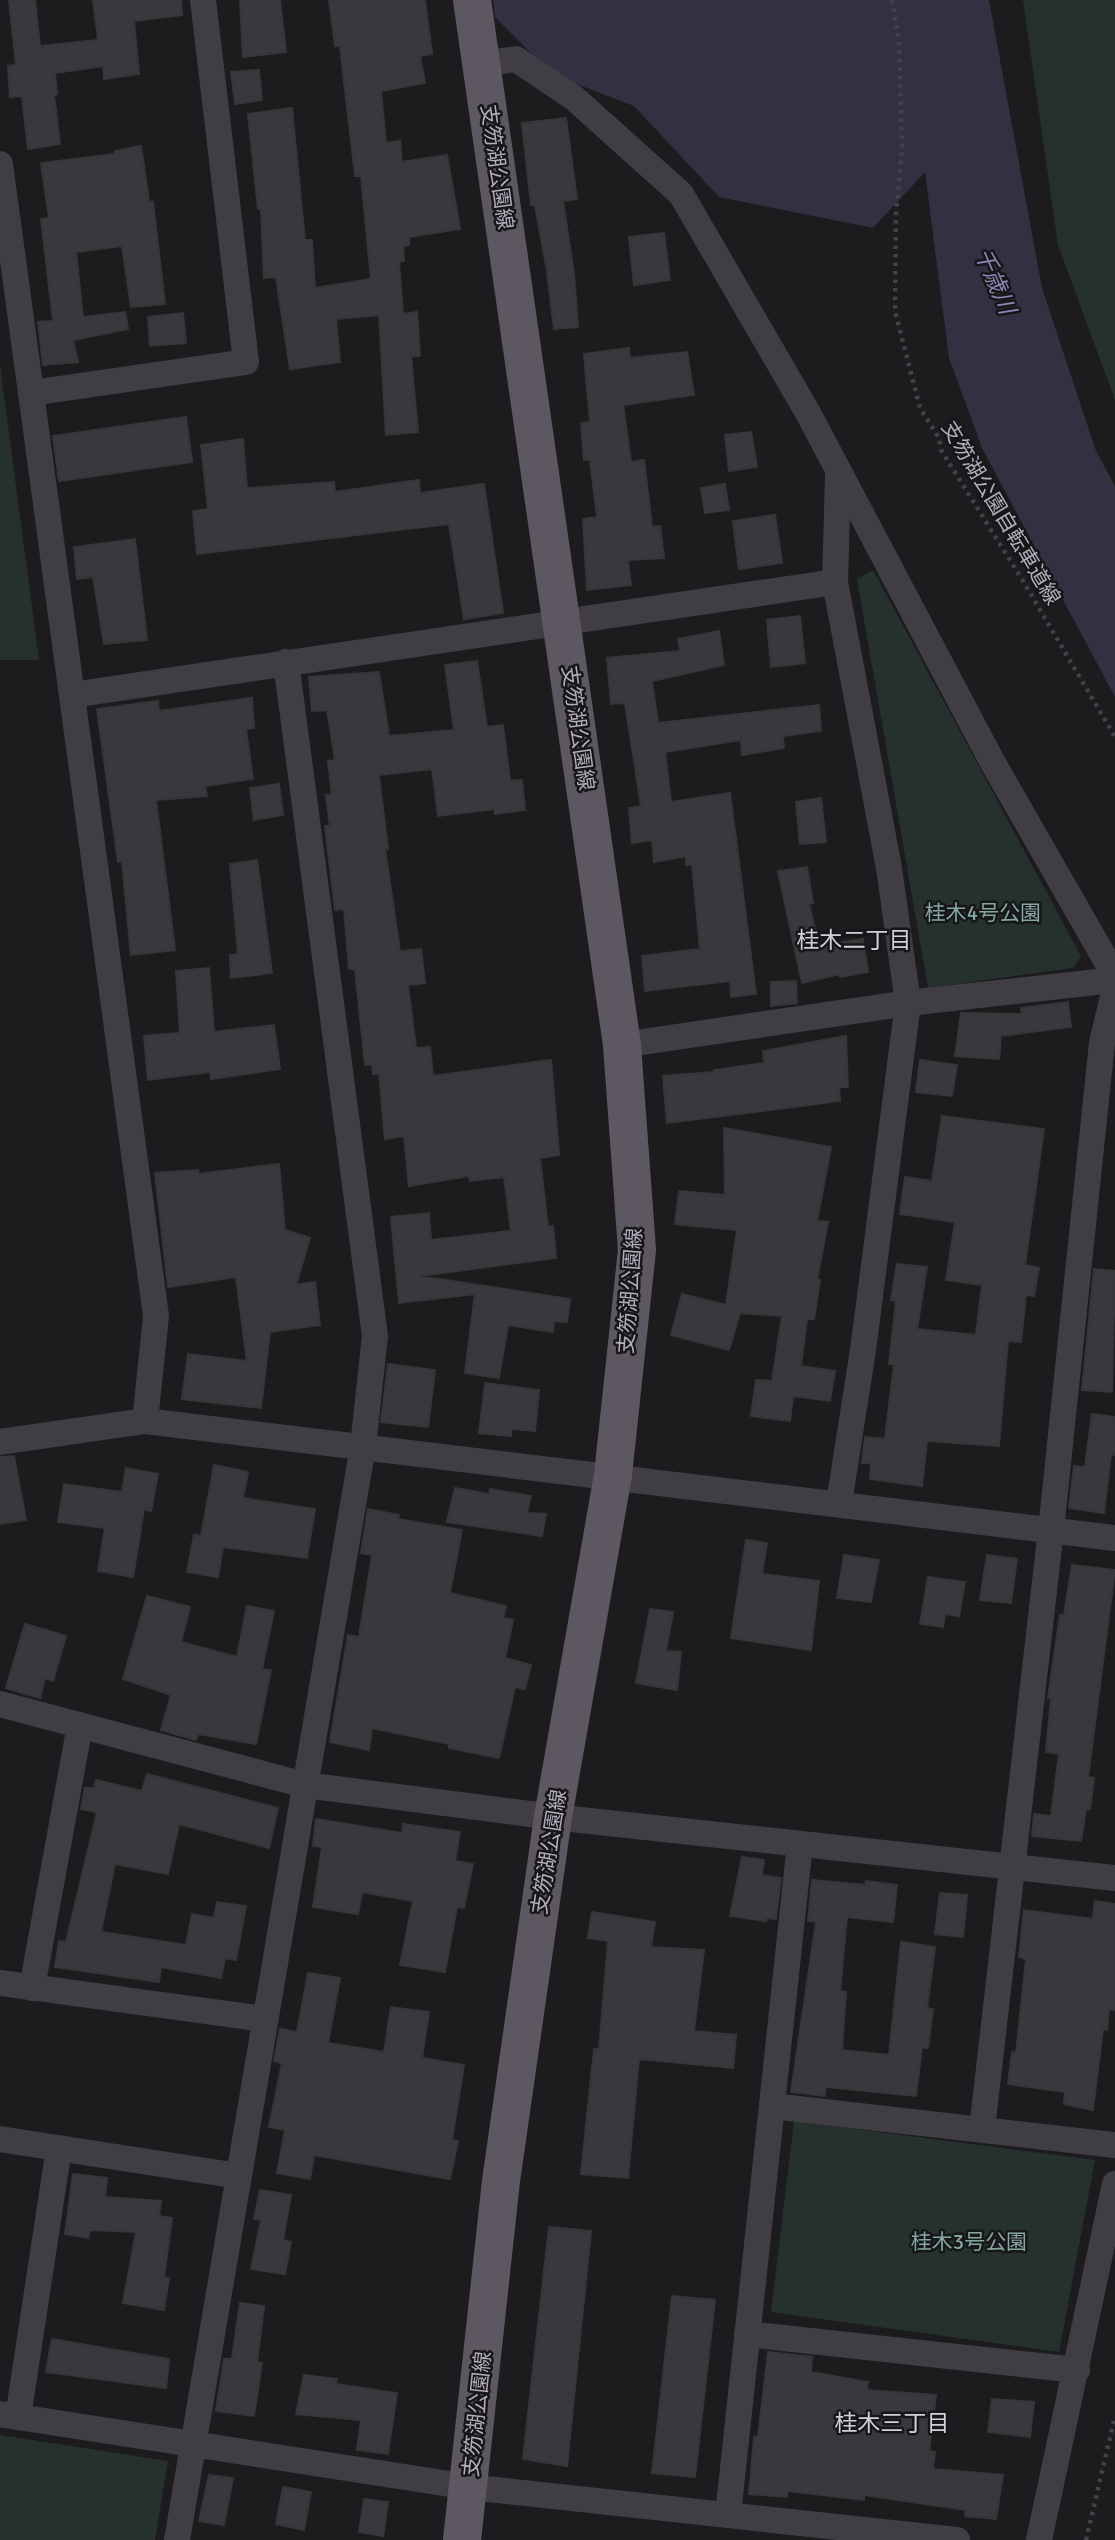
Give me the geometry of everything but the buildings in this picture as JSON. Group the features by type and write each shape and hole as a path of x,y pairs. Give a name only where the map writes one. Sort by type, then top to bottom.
{"main road":[{"name":"支笏湖公園線","path":"462,2540 502,2182 553,1817 612,1475 637,1250 622,1045 472,0"}],"street":[{"path":"31,393 246,362 203,0"},
{"path":"482,64 516,59 574,98 681,194 808,413 993,763 1115,978 908,1003 622,1045"},
{"path":"0,164 156,1316 145,1420"},
{"path":"838,471 835,582 889,867 908,1003 863,1350 839,1503"},
{"path":"72,695 563,620 835,582"},
{"path":"177,2540 363,1446 374,1336 286,662"},
{"path":"982,2129 1051,1530 1102,1043 1115,988"},
{"path":"0,1442 145,1420 1115,1538"},
{"path":"0,1704 305,1785 553,1817 1115,1878"},
{"path":"32,1988 80,1725"},
{"path":"728,2515 800,1844"},
{"path":"0,1983 265,2019"},
{"path":"772,2105 1115,2145"},
{"path":"0,2139 239,2176"},
{"path":"59,2148 9,2416 469,2487 728,2515 785,2531 957,2540"},
{"path":"1039,2540 1115,2184"},
{"path":"747,2334 1077,2370"}],"path":[{"name":"支笏湖公園自転車道線","path":"892,0 899,42 902,149 896,214 895,311 920,408 939,438 941,450 1023,581 1115,737"},
{"path":"1086,2540 1115,2416"}],"green space":[{"path":"1023,0 1115,0 1115,400 1058,245"},
{"path":"0,365 39,660 0,660"},
{"name":"桂木4号公園","path":"873,570 1081,956 1073,968 928,988 857,579"},
{"name":"桂木3号公園","path":"794,2121 1095,2160 1059,2352 771,2312"},
{"path":"0,2435 168,2461 155,2540 0,2540"}],"water":[{"name":"千歳川","path":"493,0 989,0 1042,288 1096,451 1115,486 1115,697 982,448 949,358 925,172 873,228 719,197 634,106 553,75 495,17"}],"district":[{"name":"桂木二丁目","path":"854,940"},
{"name":"桂木三丁目","path":"892,2423"}]}
